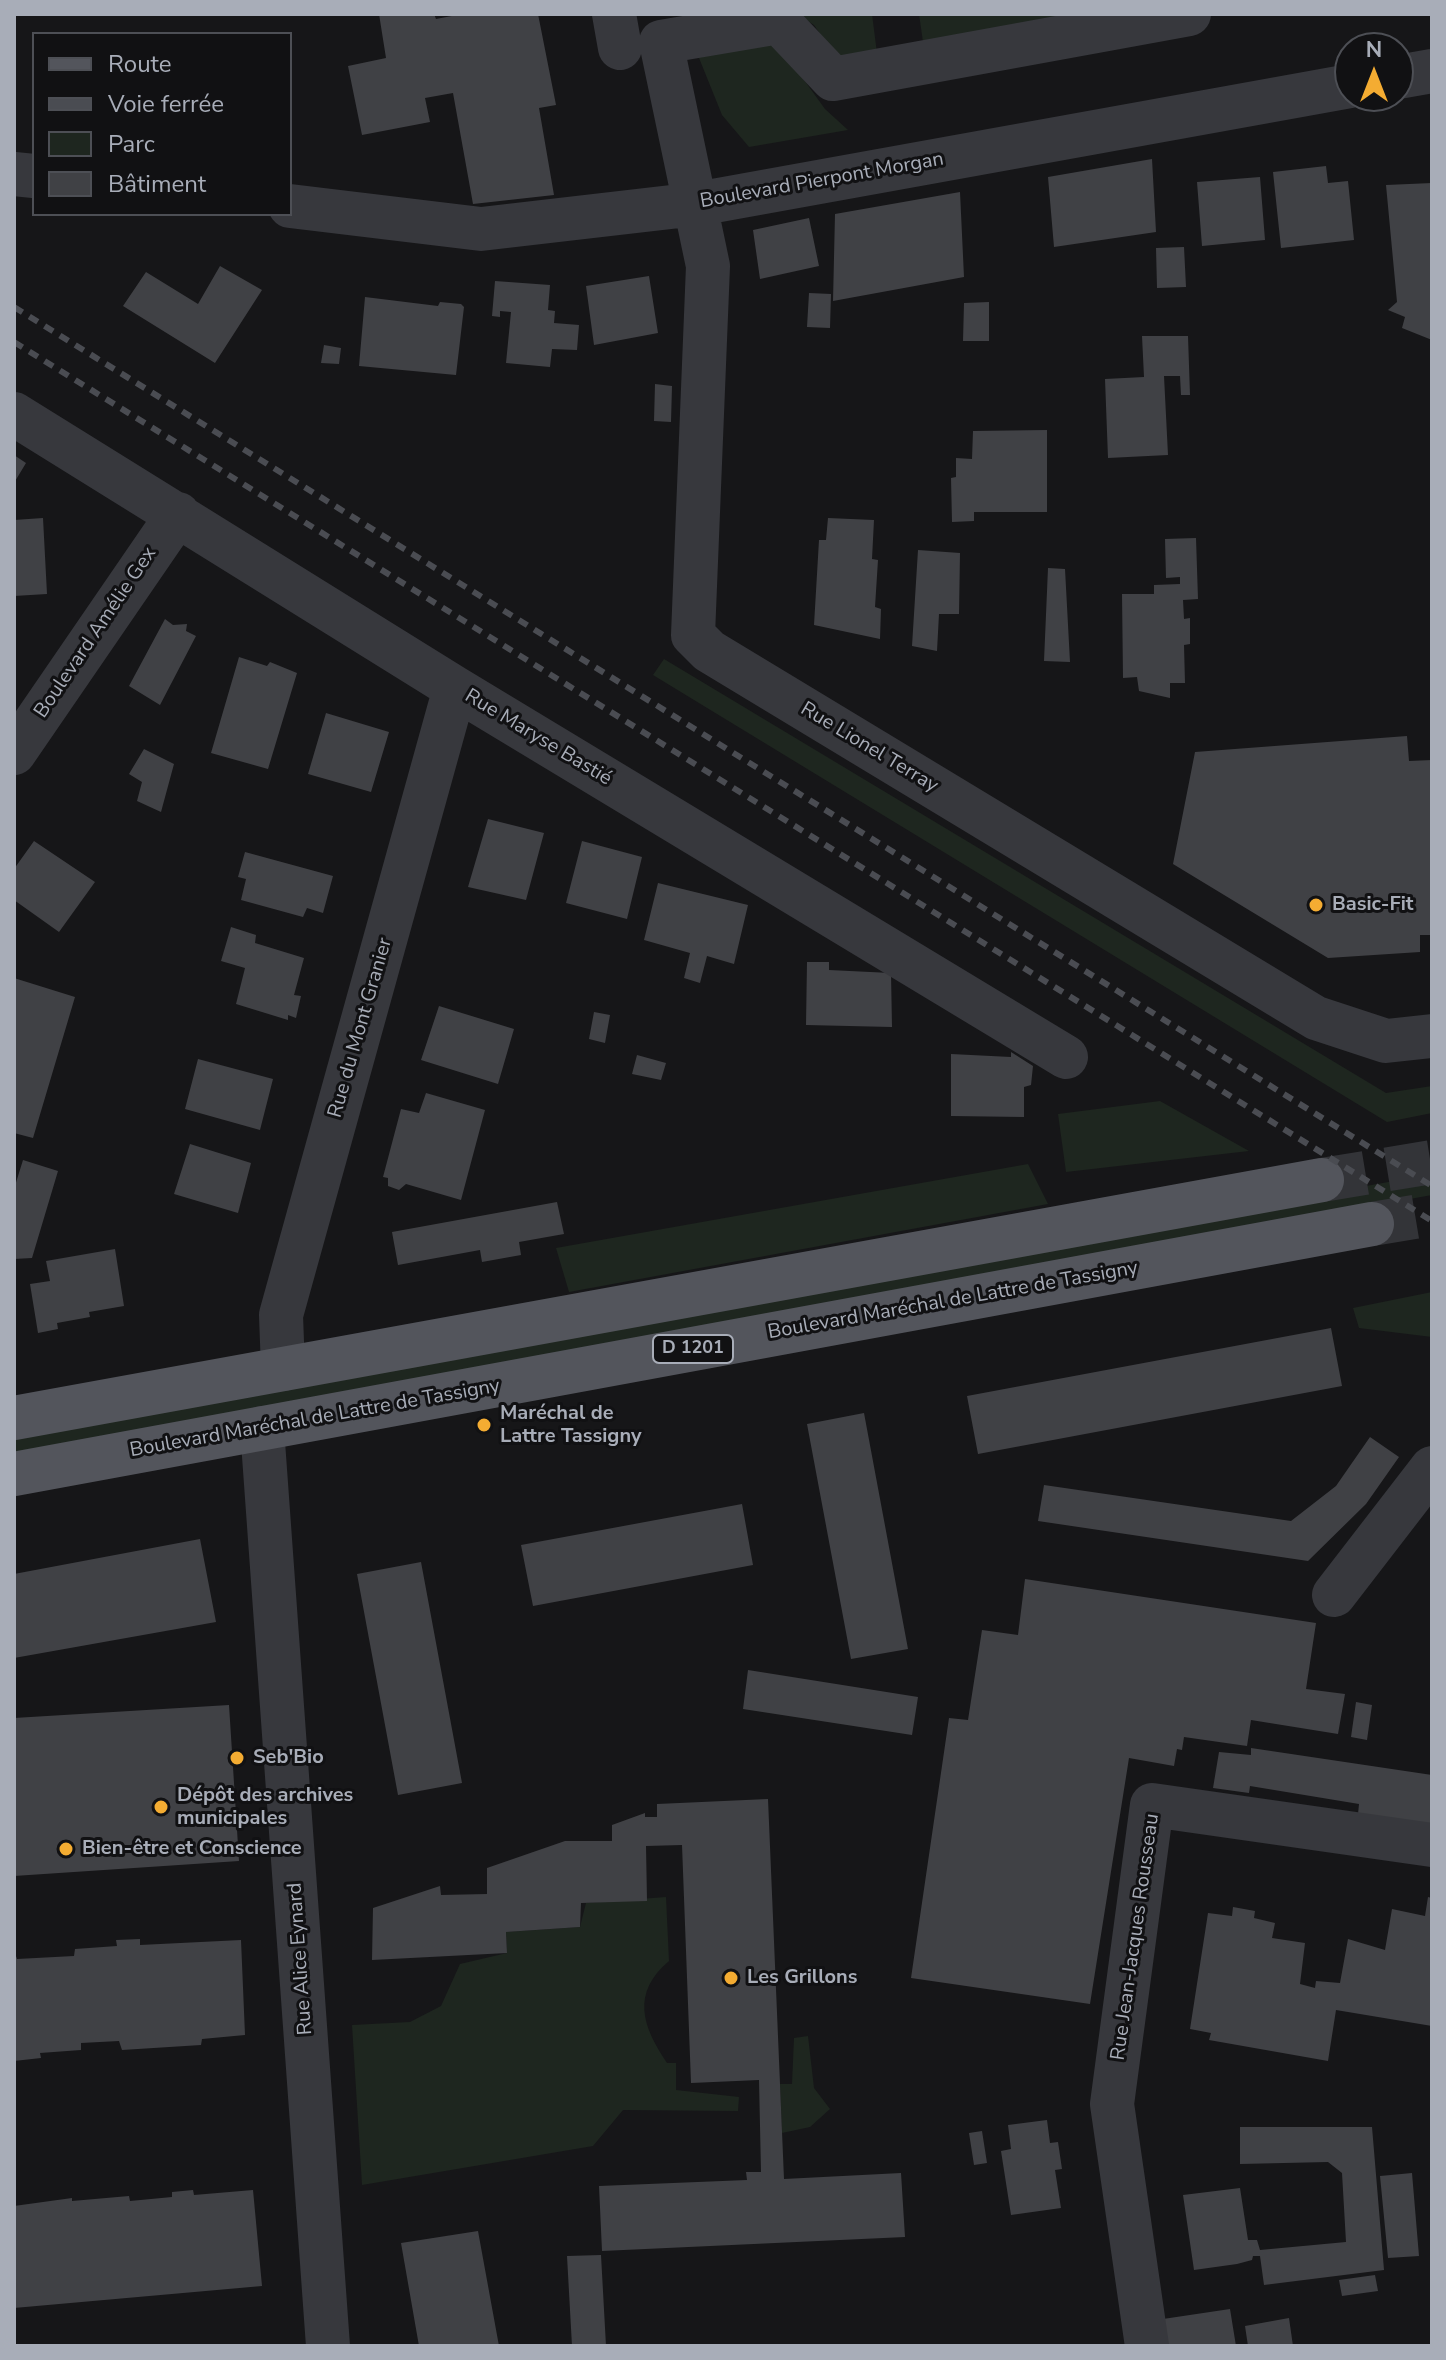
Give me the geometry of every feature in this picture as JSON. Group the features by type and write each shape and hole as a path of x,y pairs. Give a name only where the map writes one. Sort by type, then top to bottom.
{"main road":[{"path":"14,1418 1322,1180"},
{"name":"Boulevard Maréchal de Lattre de Tassigny","path":"14,1474 1372,1224"}],"street":[{"path":"697,204 638,29 779,22 833,79 1163,16"},
{"name":"Boulevard Pierpont Morgan","path":"292,206 481,229 697,204 1334,89"},
{"name":"Rue Lionel Terray","path":"697,204 708,266 693,635 709,651 1316,1018 1386,1041 1432,1036"},
{"name":"Rue Maryse Bastié","path":"14,414 455,688 1066,1057"},
{"name":"Boulevard Amélie Gex","path":"14,753 178,514"},
{"name":"Rue du Mont Granier","path":"283,1369 281,1315 455,688"},
{"name":"Rue Alice Eynard","path":"262,1428 328,2346"},
{"path":"1334,1595 1432,1468"},
{"name":"Rue Jean-Jacques Rousseau","path":"1147,2346 1112,2104 1152,1805 1432,1845"}],"green space":[{"path":"797,14 872,14 878,61 842,66 814,25"},
{"path":"919,14 1099,14 923,42"},
{"path":"773,37 825,109 848,130 749,147 722,115 697,53"},
{"path":"664,659 1386,1093 1432,1086 1432,1113 1387,1122 653,675"},
{"path":"1160,1101 1249,1151 1066,1172 1058,1114"},
{"path":"1028,1164 1048,1204 569,1292 556,1248"},
{"path":"1432,1174 1432,1195 14,1454 14,1433"},
{"path":"1432,1292 1432,1337 1359,1328 1353,1308"},
{"path":"666,1897 669,1961 649,1985 645,1998 644,2010 651,2036 667,2063 676,2063 676,2090 739,2097 738,2111 623,2110 593,2146 362,2185 352,2025 410,2022 441,2006 460,1964 507,1953 506,1932 580,1927 586,1903"},
{"path":"808,2036 814,2088 830,2109 810,2127 782,2133 780,2084 792,2084 794,2038"}],"building":[{"path":"379,14 434,14 436,19 462,14 538,14 556,105 539,108 554,195 473,204 453,93 425,98 430,122 362,135 348,66 386,58"},
{"path":"1152,159 1156,232 1054,247 1048,177"},
{"path":"1326,166 1328,183 1348,181 1354,240 1281,248 1273,172"},
{"path":"1260,177 1265,240 1202,246 1197,182"},
{"path":"1432,183 1432,340 1402,328 1405,317 1388,310 1397,302 1386,185"},
{"path":"960,192 964,277 833,301 835,214"},
{"path":"809,218 819,266 760,279 753,230"},
{"path":"1184,247 1186,287 1157,288 1156,248"},
{"path":"220,266 262,290 215,363 123,306 146,272 198,304"},
{"path":"649,276 658,333 594,345 586,286"},
{"path":"495,281 550,285 548,310 555,311 554,323 579,325 577,350 552,349 550,367 506,363 511,312 500,311 500,317 492,316"},
{"path":"809,293 831,294 830,328 807,327"},
{"path":"365,297 438,306 440,302 461,304 464,307 456,375 359,366"},
{"path":"989,302 989,341 963,341 964,303"},
{"path":"1142,336 1188,336 1190,395 1181,395 1180,376 1164,376 1168,455 1108,458 1105,379 1144,377"},
{"path":"324,345 341,348 339,364 321,363"},
{"path":"655,384 672,386 671,422 654,421"},
{"path":"1047,430 1047,512 974,512 974,521 952,522 951,478 956,477 956,458 972,459 973,431"},
{"path":"14,455 26,463 14,483"},
{"path":"43,518 47,594 14,596 14,520"},
{"path":"828,518 874,520 872,559 878,560 875,607 881,609 880,639 814,625 819,540 826,540"},
{"path":"1196,538 1198,599 1183,600 1184,619 1190,618 1190,644 1184,645 1185,683 1170,683 1170,698 1139,691 1137,677 1123,678 1122,594 1154,594 1154,585 1180,584 1180,577 1166,578 1165,539"},
{"path":"918,550 960,553 959,614 939,614 937,651 912,646"},
{"path":"1048,568 1065,569 1070,662 1044,661"},
{"path":"165,619 173,625 187,624 186,631 196,636 160,705 129,686"},
{"path":"239,657 267,666 270,662 297,673 268,769 211,753"},
{"path":"326,713 389,732 371,792 308,774"},
{"path":"1407,736 1409,761 1432,760 1432,935 1420,935 1420,952 1328,958 1173,864 1195,752"},
{"path":"144,749 174,764 161,812 137,801 142,782 129,774"},
{"path":"488,819 544,833 526,900 468,887"},
{"path":"34,841 95,882 59,932 14,900 14,869"},
{"path":"582,841 642,857 627,919 566,903"},
{"path":"245,852 333,876 323,913 307,908 303,917 241,900 246,879 238,877"},
{"path":"658,883 748,905 734,964 707,956 700,983 684,978 690,953 644,940"},
{"path":"231,927 256,935 255,943 304,958 294,995 301,996 296,1018 288,1015 288,1020 236,1004 245,968 221,961"},
{"path":"807,962 829,962 829,970 891,973 892,1027 806,1025"},
{"path":"14,978 75,997 33,1138 14,1133"},
{"path":"439,1006 514,1029 498,1084 421,1060"},
{"path":"594,1012 610,1015 605,1043 589,1039"},
{"path":"1011,1052 1033,1066 1031,1085 1024,1087 1024,1117 951,1116 951,1054 1011,1057"},
{"path":"637,1055 666,1063 661,1080 632,1074"},
{"path":"198,1059 273,1079 260,1130 185,1109"},
{"path":"426,1093 485,1110 461,1200 406,1184 399,1190 388,1186 388,1178 383,1177 401,1109 419,1113"},
{"path":"190,1144 251,1163 238,1213 174,1194"},
{"path":"23,1160 58,1171 32,1258 14,1259 14,1189"},
{"path":"557,1202 564,1234 519,1242 521,1255 482,1262 480,1250 398,1265 392,1232"},
{"path":"115,1249 124,1306 89,1312 90,1317 57,1323 58,1329 38,1333 30,1284 50,1281 46,1261"},
{"path":"1331,1328 1342,1386 978,1454 967,1396"},
{"path":"864,1413 908,1649 851,1659 807,1424"},
{"path":"1370,1437 1399,1457 1366,1504 1308,1561 1038,1521 1044,1485 1291,1521 1336,1486"},
{"path":"742,1504 753,1565 533,1606 521,1545"},
{"path":"200,1539 216,1622 14,1658 14,1574"},
{"path":"421,1562 462,1783 398,1795 357,1574"},
{"path":"1025,1579 1316,1623 1306,1689 1345,1694 1338,1734 1251,1720 1247,1746 1184,1737 1182,1750 1177,1749 1174,1766 1129,1758 1090,2004 911,1978 949,1718 968,1720 982,1630 1018,1635"},
{"path":"748,1670 918,1697 912,1735 743,1709"},
{"path":"1356,1702 1372,1705 1367,1740 1351,1737"},
{"path":"229,1705 239,1861 14,1876 14,1718"},
{"path":"1251,1748 1432,1775 1432,1825 1358,1814 1359,1804 1250,1786 1249,1793 1213,1788 1219,1752 1251,1755"},
{"name":"Les Grillons","path":"768,1799 784,2179 901,2173 905,2237 602,2251 599,2186 747,2180 746,2172 761,2172 759,2080 691,2083 682,1845 646,1846 647,1901 581,1903 580,1927 506,1932 507,1953 372,1960 373,1908 440,1886 441,1895 487,1894 487,1868 565,1841 612,1841 612,1825 645,1813 645,1817 657,1817 657,1804"},
{"path":"1428,1897 1432,1898 1432,2026 1336,2010 1328,2061 1209,2040 1211,2033 1190,2029 1208,1913 1232,1916 1233,1907 1255,1911 1254,1918 1275,1923 1272,1938 1305,1943 1300,1984 1315,1988 1316,1981 1340,1983 1348,1939 1385,1950 1392,1909 1425,1916"},
{"path":"140,1939 140,1945 241,1940 245,2035 202,2039 201,2045 122,2050 119,2041 81,2043 81,2050 40,2053 41,2058 14,2061 14,1950 17,1959 74,1956 75,1949 117,1946 116,1940"},
{"path":"1047,2120 1050,2143 1058,2142 1062,2169 1055,2170 1061,2208 1011,2215 1001,2151 1011,2149 1008,2125"},
{"path":"1240,2127 1372,2127 1384,2270 1264,2285 1260,2256 1237,2264 1194,2270 1183,2195 1240,2188 1248,2240 1257,2240 1260,2250 1346,2242 1342,2173 1328,2162 1240,2164"},
{"path":"982,2131 987,2163 974,2165 969,2133"},
{"path":"1412,2173 1419,2256 1388,2258 1380,2176"},
{"path":"193,2190 194,2195 253,2190 262,2286 14,2308 14,2206 72,2198 72,2201 129,2196 130,2201 172,2197 172,2192"},
{"path":"478,2231 499,2346 419,2346 401,2243"},
{"path":"601,2255 606,2346 572,2346 567,2256"},
{"path":"1375,2275 1378,2291 1342,2296 1339,2280"},
{"path":"1230,2309 1236,2346 1168,2346 1163,2319"},
{"path":"1289,2318 1293,2346 1248,2346 1245,2326"}],"tunnel":[{"path":"1322,1180 1432,1162"},
{"path":"1372,1224 1432,1214"}],"railway":[{"path":"14,307 1432,1186"},
{"path":"14,342 1432,1221"}],"place":[{"name":"Basic-Fit","path":"1316,905"},
{"name":"Maréchal de Lattre Tassigny","path":"484,1425"},
{"name":"Seb'Bio","path":"237,1758"},
{"name":"Dépôt des archives municipales","path":"161,1807"},
{"name":"Bien-être et Conscience","path":"66,1849"},
{"name":"Les Grillons","path":"731,1978"}]}
